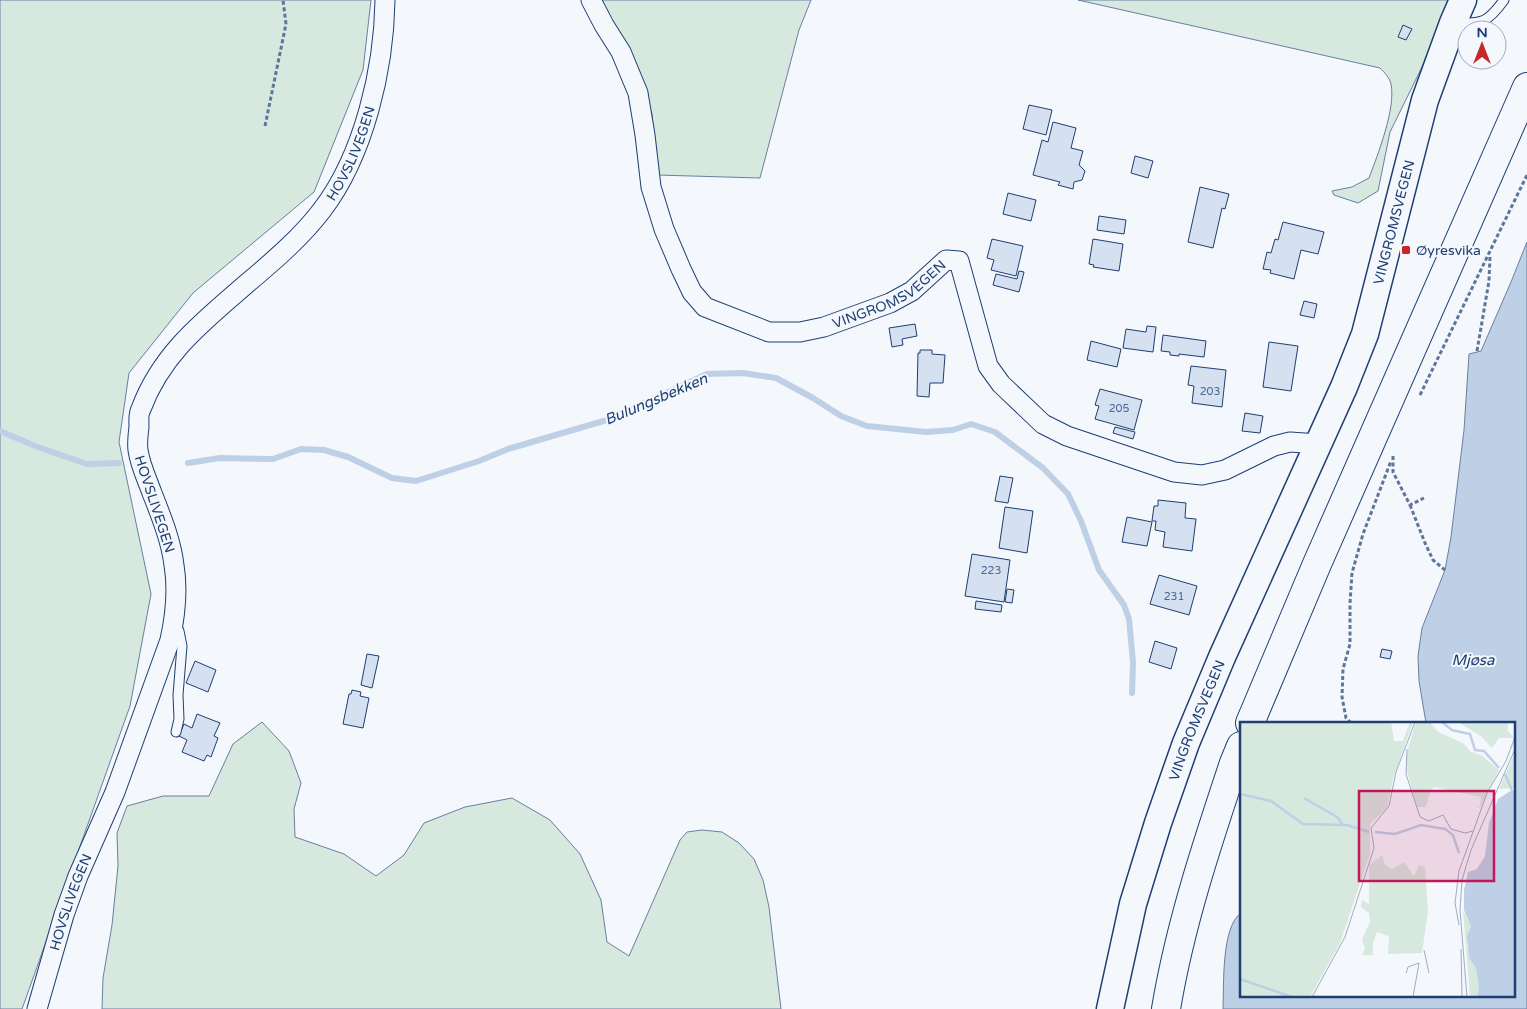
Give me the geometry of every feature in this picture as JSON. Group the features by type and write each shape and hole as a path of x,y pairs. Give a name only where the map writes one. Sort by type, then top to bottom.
{"highway":[{"path":"1250,722 1309,582 1527,87"},
{"path":"1166,1009 1178,948 1190,901 1240,748"}],"main road":[{"name":"VINGROMSVEGEN","path":"1110,1009 1133,904 1158,822 1186,743 1222,657 1344,387 1365,334 1425,100 1458,11"}],"street":[{"name":"HOVSLIVEGEN","path":"37,1009 64,915 78,876 114,792 174,624 174,566 160,512 140,462 138,449 139,412 151,385 175,349 208,316 302,234 322,211 348,170 372,96 382,42 385,0"},
{"name":"VINGROMSVEGEN","path":"591,0 621,52 638,93 651,187 664,229 692,292 705,307 769,332 800,332 824,326 890,303 912,292 946,260 959,261 988,366 1001,384 1043,424 1067,436 1174,472 1202,475 1225,470 1274,446 1290,442 1319,444"}],"lane":[{"path":"1458,11 1474,24 1485,21 1497,10 1504,0"},
{"path":"174,624 179,631 182,646 178,695 179,720 176,732"}],"path":[{"path":"265,126 286,24 283,0"},
{"path":"1417,400 1527,175"},
{"path":"1477,351 1488,289 1490,254"},
{"path":"1350,722 1346,718 1342,697 1343,669 1350,644 1352,573 1364,534 1396,450"},
{"path":"1392,458 1393,472 1410,505 1433,560 1445,570"},
{"path":"1410,505 1424,498"}],"shaded area":[{"path":"0,0 371,0 363,70 314,192 193,293 129,373 119,442 151,594 130,706 22,1009 0,1009"},
{"path":"599,0 811,0 799,30 760,178 657,175 652,114 632,56"},
{"path":"1078,0 1448,0 1422,67 1390,132 1378,191 1358,203 1334,195 1332,191 1352,187 1369,178 1389,118 1391,105 1390,82 1387,75 1380,68"},
{"path":"262,722 289,751 301,783 294,809 295,837 344,854 376,876 404,855 424,823 465,807 512,798 550,820 580,854 601,900 607,942 629,956 680,840 687,832 702,830 722,832 739,843 754,859 763,880 769,907 781,1009 102,1009 103,978 112,925 118,866 117,833 127,806 163,796 209,796 233,744"}],"water":[{"name":"Mjøsa","path":"1527,242 1527,1009 1223,1009 1227,943 1230,931 1240,914 1240,996 1514,996 1514,722 1426,722 1419,681 1418,656 1422,628 1445,570 1451,537 1464,430 1469,354 1481,351"}],"building":[{"path":"1403,25 1412,29 1406,40 1398,37"},
{"path":"1029,105 1052,110 1046,135 1023,129"},
{"path":"1053,122 1076,128 1071,148 1083,151 1079,165 1085,171 1082,180 1074,182 1073,189 1058,185 1060,182 1033,175 1042,140 1048,142"},
{"path":"1135,156 1153,161 1148,178 1131,173"},
{"path":"1200,187 1229,194 1225,209 1222,208 1213,248 1188,242"},
{"path":"1008,193 1036,200 1031,221 1003,214"},
{"path":"1099,216 1126,220 1124,234 1097,230"},
{"path":"1283,222 1324,232 1318,254 1301,250 1294,279 1270,273 1271,270 1263,269 1267,252 1271,253 1275,239 1278,240"},
{"path":"992,239 1023,246 1016,276 991,270 994,260 987,258"},
{"path":"1093,239 1123,244 1119,271 1093,267 1094,265 1089,264"},
{"path":"1019,271 1024,272 1019,292 993,285 996,274 1017,279"},
{"path":"1304,301 1317,304 1314,318 1300,315"},
{"path":"915,324 917,336 902,339 903,345 892,347 889,328"},
{"path":"1147,326 1156,327 1153,352 1123,348 1126,329 1146,332"},
{"path":"1163,335 1206,341 1204,357 1179,354 1179,356 1170,355 1170,352 1161,351"},
{"path":"1091,341 1121,349 1117,367 1087,360"},
{"path":"1269,342 1298,346 1291,391 1263,387"},
{"path":"920,350 932,350 932,354 945,355 943,383 930,383 929,397 917,396 918,353 920,353"},
{"path":"1191,366 1226,370 1222,407 1192,403 1194,386 1188,385"},
{"path":"1100,389 1142,400 1134,430 1095,419 1099,406 1095,405"},
{"path":"1245,413 1263,416 1260,433 1242,431"},
{"path":"1115,427 1135,432 1133,439 1113,433"},
{"path":"1000,476 1013,478 1008,503 995,501"},
{"path":"1158,500 1186,503 1185,518 1196,519 1192,551 1163,547 1165,532 1155,530 1156,521 1152,521 1154,506 1158,506"},
{"path":"1005,507 1033,511 1027,553 999,548"},
{"path":"1127,517 1152,522 1147,546 1122,542"},
{"path":"972,554 1010,560 1004,602 965,596"},
{"path":"1159,575 1197,586 1189,615 1150,604"},
{"path":"1007,589 1014,590 1012,603 1005,602"},
{"path":"976,601 1002,605 1001,612 975,609"},
{"path":"1155,641 1177,648 1171,669 1149,662"},
{"path":"1382,649 1392,651 1390,659 1380,657"},
{"path":"367,654 379,656 372,688 361,685"},
{"path":"195,661 216,670 208,692 186,683"},
{"path":"352,690 361,692 360,696 369,698 363,728 343,724 349,694 351,694"},
{"path":"197,714 220,723 214,736 218,738 211,757 207,755 204,761 182,752 187,740 179,736 184,724 192,728"}],"waterway":[{"name":"Bulungsbekken","path":"188,463 220,458 273,459 301,449 324,450 348,457 392,478 416,481 479,461 508,449 617,417 707,374 743,373 776,378 841,416 867,426 926,432 953,430 971,424 995,432 1043,468 1068,494 1081,521 1099,570 1124,605 1129,619 1133,662 1132,693"},
{"name":"Bulungsbekken","path":"0,431 35,446 87,464 119,463"}],"place":[{"name":"Øyresvika","path":"1406,250"}]}
